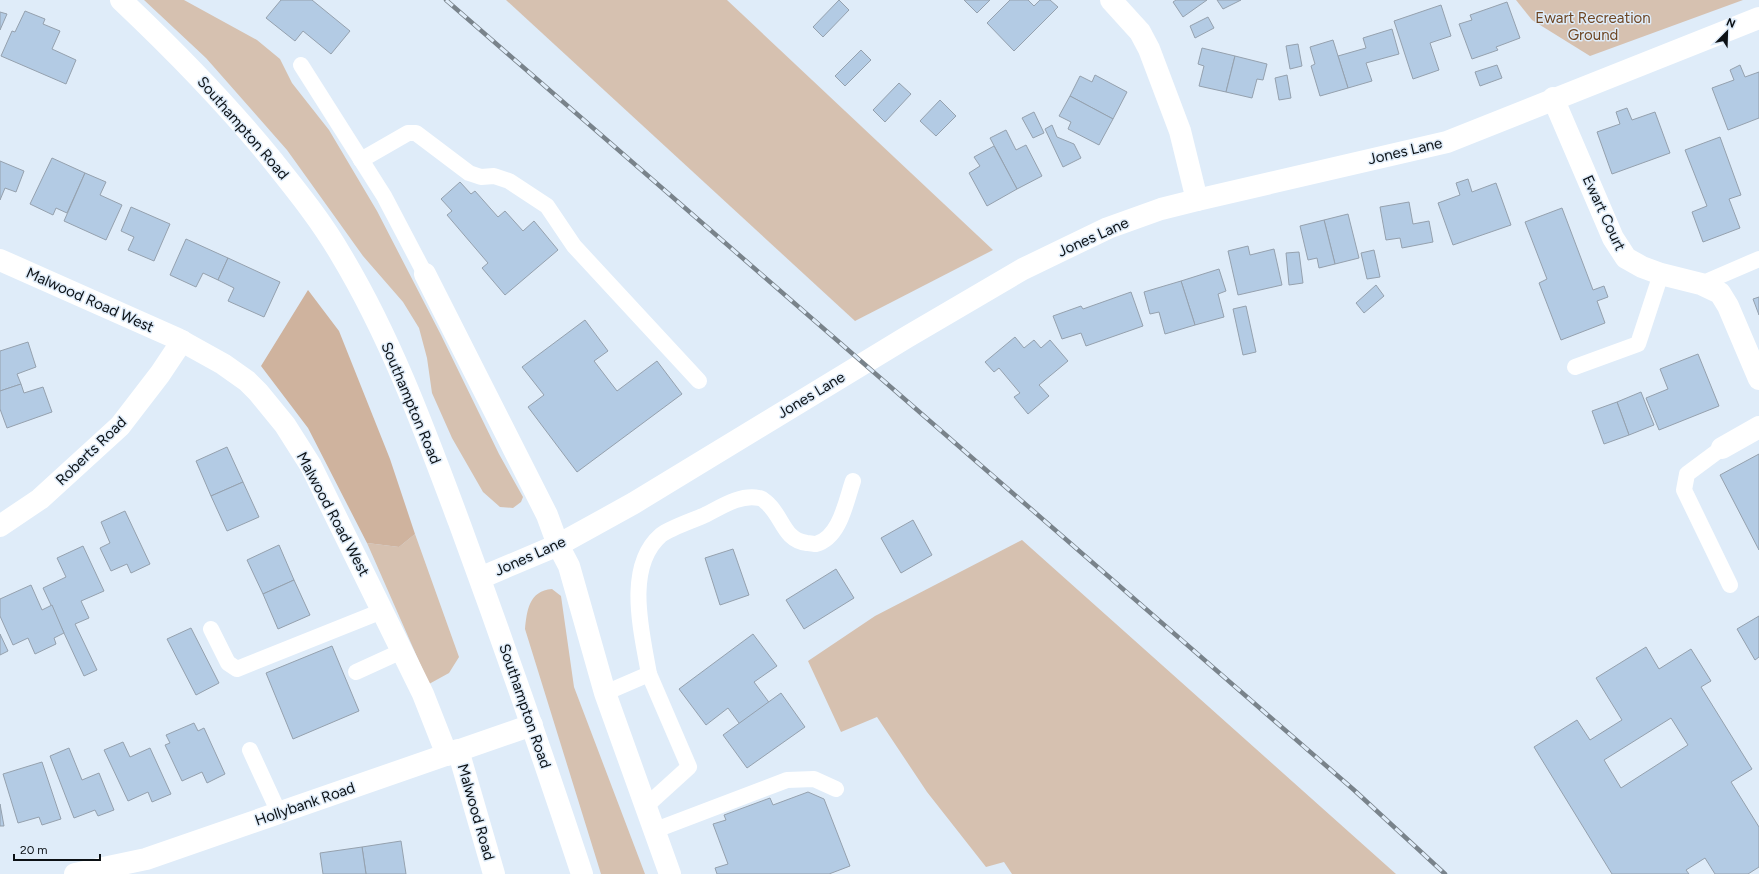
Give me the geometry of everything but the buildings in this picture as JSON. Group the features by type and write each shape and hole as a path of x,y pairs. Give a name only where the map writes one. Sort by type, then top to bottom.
{"street":[{"name":"Southampton Road","path":"121,0 172,47 238,118 295,189 340,253 379,326 432,449 480,578 532,725 582,874"},
{"path":"1111,0 1140,32 1149,50 1180,131 1197,200"},
{"name":"Jones Lane","path":"480,578 558,545 634,503 907,337 1024,269 1108,228 1161,209 1447,142 1553,98 1759,18"},
{"name":"Ewart Court","path":"1553,98 1613,238 1626,258 1642,267 1661,274 1701,284 1720,293 1728,306 1759,379"},
{"name":"Malwood Road West","path":"0,260 182,341 223,364 247,381 258,392 285,425 311,466 425,700 453,752"},
{"path":"425,274 548,515 558,545 569,566 605,693 670,874"},
{"name":"Roberts Road","path":"0,526 40,499 120,426 160,374 182,341"},
{"path":"1722,448 1759,427"},
{"name":"Hollybank Road","path":"75,874 149,867 279,813 532,725"},
{"name":"Malwood Road","path":"453,752 494,874"}],"lane":[{"path":"301,65 384,196 425,274"},
{"path":"361,160 408,133 416,133 469,172 481,177 494,176 510,181 528,192 547,206 574,246 699,381"},
{"path":"1701,284 1759,260"},
{"path":"1575,368 1638,344 1661,274"},
{"path":"1722,448 1687,474 1684,490 1730,585"},
{"path":"645,807 689,766 649,674 640,620 639,589 642,567 650,547 662,534 744,497 760,498 773,508 788,534 800,542 816,544 828,538 836,530 853,481"},
{"path":"211,629 228,663 236,669 382,611"},
{"path":"356,672 402,651"},
{"path":"605,693 649,674"},
{"path":"250,750 279,813"},
{"path":"654,831 787,780 814,779 836,789"}],"green space":[{"path":"144,0 184,0 257,40 280,59 292,83 329,130 377,211 441,335 499,454 523,497 521,502 513,508 500,507 483,492 452,438 432,393 427,358 419,328 403,302 363,256 287,150 206,58"},
{"path":"506,0 727,0 993,250 855,321"},
{"name":"Ewart Recreation Ground","path":"1516,0 1743,0 1590,56 1532,20"},
{"path":"415,534 459,657 449,673 429,684 367,543 399,547"},
{"path":"1022,540 1396,874 1012,874 1004,862 986,867 927,792 877,717 841,732 808,661 875,616"},
{"path":"552,589 561,596 574,687 645,874 601,874 525,629 528,609 534,598 538,593"}],"shaded area":[{"path":"308,290 339,331 390,459 415,534 399,547 367,543 308,428 261,366"}],"railway":[{"path":"446,0 1354,790 1445,874"}]}
